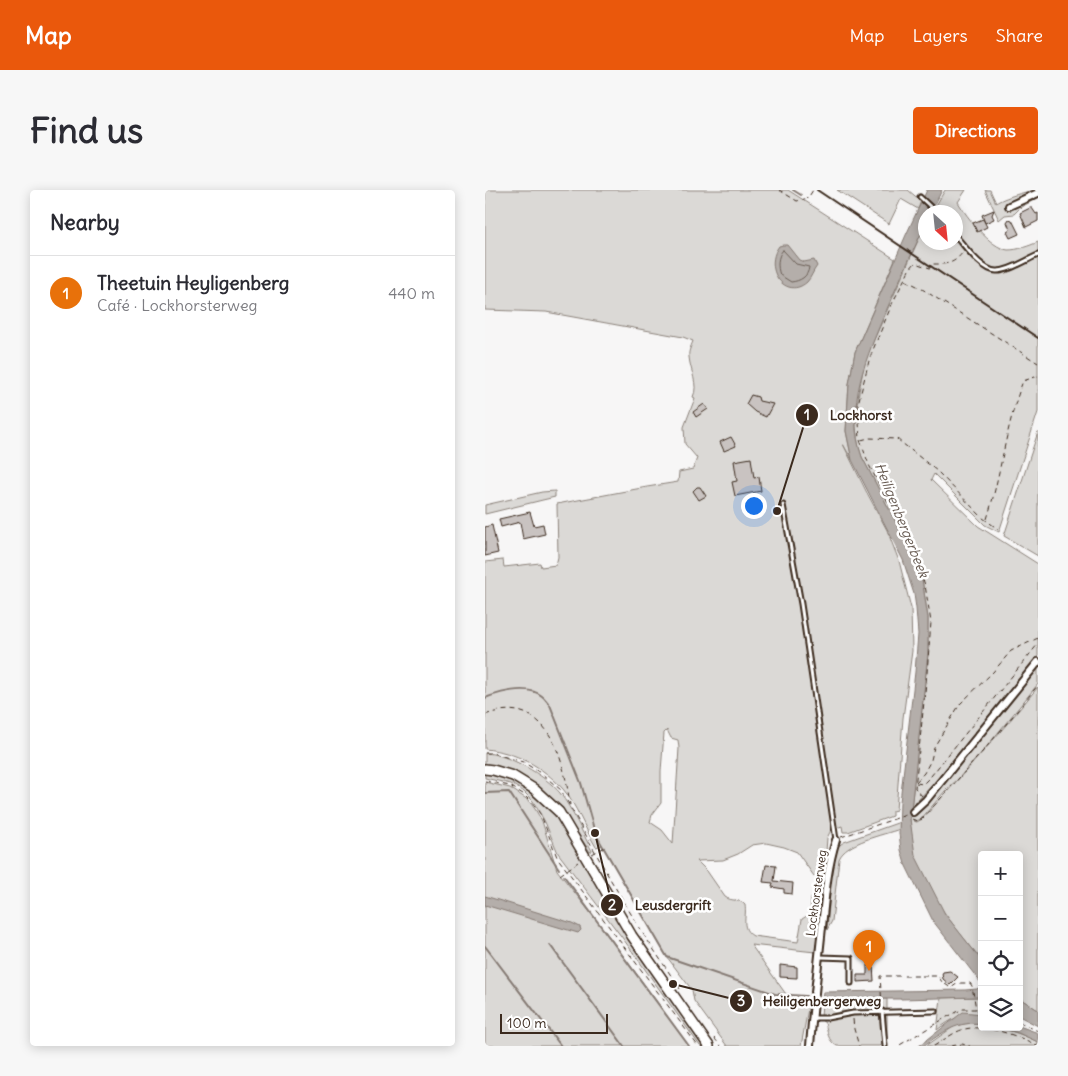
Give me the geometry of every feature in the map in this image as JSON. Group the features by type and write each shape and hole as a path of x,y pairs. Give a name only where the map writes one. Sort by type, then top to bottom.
{"main road":[{"path":"485,770 493,770 513,776 535,789 559,812 632,936 709,1046"}],"street":[{"path":"1009,206 1038,193"},
{"path":"912,813 926,800 1038,662"},
{"name":"Lockhorsterweg","path":"810,1046 832,854 837,840"}],"lane":[{"path":"920,197 928,205"},
{"path":"963,244 984,266 992,271 1005,270 1038,255"},
{"path":"783,505 801,604 837,840"},
{"path":"819,957 851,958 851,983"},
{"path":"812,1018 882,1011 936,1011"},
{"path":"882,1011 885,1046"}],"path":[{"path":"779,190 797,201 807,198 813,190"},
{"path":"926,800 915,788 931,622 925,584 914,553 893,509 869,466 860,440 858,404 865,372 891,304 909,270 915,263 930,268 932,264 952,263 958,259 966,248"},
{"path":"904,280 919,287 1038,363"},
{"path":"986,520 996,488 1015,401 1023,381 1038,376"},
{"path":"860,440 869,438 897,439 937,471 986,520 998,529"},
{"path":"916,783 924,773 931,760 934,747 960,704 993,672 1011,651 1038,638"},
{"path":"916,783 923,784 931,776 1038,644"},
{"name":"Lockhorsterweg","path":"837,840 912,813 915,821 922,819 949,787 966,771 1038,685"},
{"path":"485,715 499,710 524,712 538,719 549,733 562,763 567,780 570,807"},
{"path":"485,780 510,786 523,794 532,803 541,815 557,857 698,1046"},
{"path":"600,850 607,846"},
{"path":"881,1000 880,976 938,976 942,982 951,988 958,984 970,983 973,989 976,1009 963,1009 898,1046"},
{"path":"853,1013 854,1029 860,1043 863,1045"},
{"path":"1023,1024 1038,1031"},
{"path":"934,1046 960,1030 968,1028 1010,1034 1038,1046"},
{"path":"951,1046 962,1044 969,1046"}],"shaded area":[{"path":"485,190 788,190 895,259 855,352 849,384 846,431 852,460 843,444 887,530 899,561 911,608 912,651 903,718 896,810 892,811 892,816 848,832 843,832 842,826 831,830 827,838 824,878 814,876 797,852 766,843 752,845 738,854 723,860 697,861 707,871 725,897 745,905 745,926 753,936 798,942 802,919 810,914 811,898 821,900 815,952 751,945 788,997 810,998 801,1046 727,1046 694,1001 692,990 667,957 602,845 596,847 563,789 546,773 528,762 507,753 485,749 485,562 503,560 504,567 540,563 541,567 556,565 558,557 557,504 678,482 679,472 693,469 697,458 685,444 684,427 695,398 693,397 695,382 689,355 693,341 683,337 546,312 485,310","holes":["667,730 671,738 678,740 679,748 673,844 662,830 650,822 652,815 661,803 664,733"]},
{"path":"837,190 908,190 921,201 918,209 901,199 889,224"},
{"path":"945,190 966,190 958,202 960,205 936,205"},
{"path":"985,190 990,190 996,203 1034,190 1038,190 1038,198 1021,207 1014,214 1005,215 999,220"},
{"path":"963,210 987,238 1001,248 1008,250 1023,248 1038,242 1038,253 1001,269 987,266 975,257 963,242"},
{"path":"918,241 918,250 963,250 963,246 980,265 991,272 997,273 1018,267 1038,257 1038,412 999,532 985,525 934,474 931,480 978,526 1038,564 1038,656 935,782 914,802 911,809 928,654 928,618 922,579 913,555 862,457 858,445 857,408 865,360"},
{"path":"1038,432 1038,556 1004,536"},
{"path":"555,491 555,497 485,514 485,505 542,492"},
{"path":"1038,668 1038,684 957,780 921,819 913,821 917,822 922,819 981,754 1038,687 1038,1010 1023,1001 1023,851 978,851 978,955 935,899 915,857 910,816 920,811 933,798"},
{"path":"485,753 515,761 536,773 553,786 569,807 592,851 590,852 570,822 547,795 519,774 503,768 485,765"},
{"path":"485,774 502,777 519,785 541,801 556,816 631,940 704,1046 700,1046 624,940 558,853 545,822 533,801 523,791 511,784 485,778"},
{"path":"485,782 510,788 528,800 535,809 542,821 557,870 614,943 689,1046 485,1046"},
{"path":"900,822 900,829 866,840 843,853 839,859 832,921 827,930 833,857 837,847 844,842"},
{"path":"977,997 978,1014 958,1017 937,1030 941,998"},
{"path":"822,999 887,999 887,1037 885,1042 880,1046 837,1046 834,1044 827,1033 825,1023 821,1020"},
{"path":"978,1024 978,1031 1011,1031 1038,1042 1038,1046 926,1046 956,1025"}],"water":[{"path":"927,190 942,190 934,205 920,205"},
{"path":"918,209 918,240 872,344 860,382 855,419 862,457 913,555 922,579 928,618 928,654 910,819 915,855 945,914 978,956 978,979 933,921 905,864 901,850 899,833 900,802 915,672 918,634 916,608 914,594 903,560 852,460 846,431 849,384 855,352"},
{"path":"787,245 799,260 804,262 814,260 817,266 807,282 799,287 791,288 784,285 775,273 774,255 779,246"},
{"path":"485,896 572,923 580,927 581,930 578,933 485,905"},
{"path":"977,989 977,997 822,999 823,992"},
{"path":"1023,1001 1038,1010 1038,1026 1023,1018"},
{"path":"963,1012 978,1014 978,1024 958,1026 944,1032 923,1046 919,1046"},
{"path":"1023,1027 1038,1033 1038,1042 1011,1031 1023,1031"}],"building":[{"path":"1030,208 1036,214 1038,213 1038,221 1026,227 1020,213"},
{"path":"994,210 992,215 994,219 985,223 982,215"},
{"path":"983,219 987,227 977,232 973,223"},
{"path":"1009,219 1012,220 1019,234 1010,238 1007,232 1010,230 1007,222"},
{"path":"751,395 758,397 759,401 773,404 766,417 755,412 746,404"},
{"path":"704,404 708,409 696,417 693,412"},
{"path":"731,437 736,446 724,451 720,442"},
{"path":"751,458 754,478 759,477 761,491 735,496 732,482 737,481 734,461"},
{"path":"700,487 706,496 699,500 693,491"},
{"path":"530,512 534,526 543,524 545,534 523,539 520,522 501,527 499,519"},
{"path":"492,525 498,553 485,556 485,527"},
{"path":"766,865 776,866 774,881 793,883 792,894 784,893 784,889 772,887 773,883 763,882"},
{"path":"780,965 797,967 797,978 780,977"},
{"path":"867,965 873,965 874,981 857,982 857,975 867,975"},
{"path":"950,971 958,977 950,985 943,979 942,974 943,972"}],"waterway":[{"path":"793,190 801,195"},
{"path":"485,698 514,690 529,690 542,696 550,705 581,783 595,833 667,957 775,994 806,996"},
{"path":"485,793 509,792 559,869"},
{"path":"564,876 689,1046"},
{"path":"550,945 624,1046"},
{"path":"485,946 561,1046"}],"railway":[{"path":"817,190 1038,338"}],"place":[{"name":"Lockhorst","path":"777,511"},
{"name":"Leusdergrift","path":"595,833"},
{"name":"Theetuin Heyligenberg","path":"869,971"},
{"name":"Heiligenbergerweg","path":"673,984"}],"water label":[{"name":"Heiligenbergerbeek","path":"902,520"}]}
